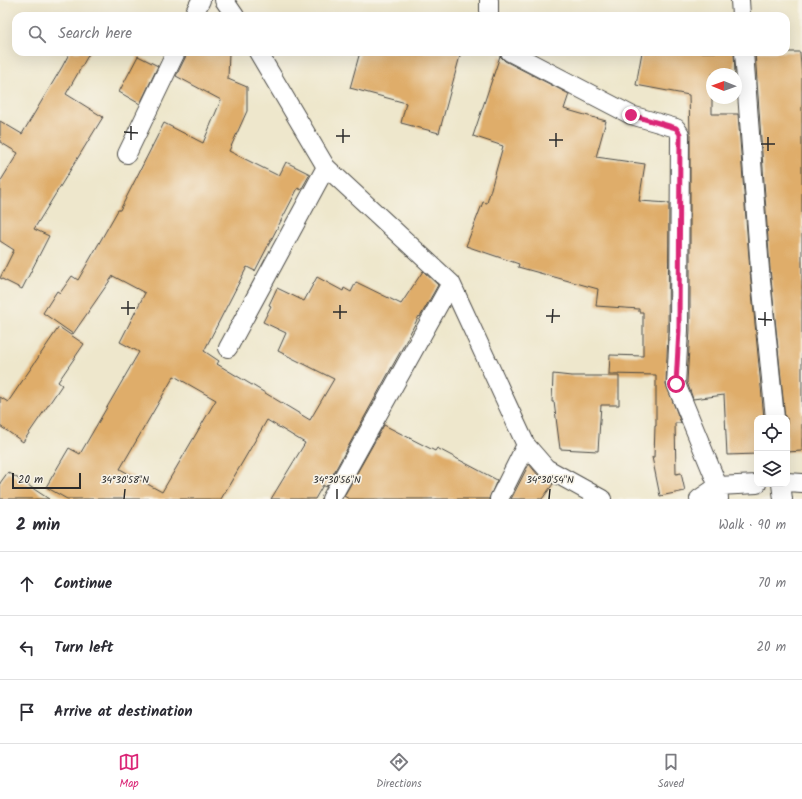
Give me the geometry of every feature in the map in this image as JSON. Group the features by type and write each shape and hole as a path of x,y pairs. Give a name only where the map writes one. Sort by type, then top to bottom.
{"street":[{"path":"195,12 201,0"},
{"path":"224,0 232,12"},
{"path":"488,12 489,0"},
{"path":"740,0 741,12"},
{"path":"128,154 174,56"},
{"path":"260,56 326,167 451,283 526,444 546,468 602,499"},
{"path":"518,56 631,115 676,128 680,134 679,330 676,384 718,493"},
{"path":"744,56 760,270 775,415"},
{"path":"228,348 326,167"},
{"path":"331,499 451,283"},
{"path":"499,499 526,444"},
{"path":"790,482 802,483"},
{"path":"699,499 754,485"},
{"path":"781,487 783,499"}],"building":[{"path":"790,52 800,52 802,78 802,451 790,452 790,415 785,415 770,269 755,56 790,56"},
{"path":"68,56 88,56 66,94 103,117 34,229 49,236 22,289 0,278 14,250 0,241 0,182 18,153 0,142 0,121 22,134"},
{"path":"138,56 158,66 140,104 119,92"},
{"path":"186,56 229,56 228,79 247,87 247,111 229,151 279,176 286,162 310,174 301,190 298,188 255,271 247,267 204,351 219,361 217,364 310,420 334,379 278,351 286,333 263,322 271,306 269,305 277,288 304,301 317,277 343,291 344,288 351,292 356,282 401,304 423,271 438,285 420,317 419,316 326,487 323,485 315,499 271,499 305,443 267,420 221,499 67,499 46,487 69,448 80,454 139,352 120,342 145,293 113,276 73,334 43,313 57,291 60,293 72,276 78,280 118,210 120,210 164,123 203,143 221,100 176,76","holes":["174,376 216,400 162,492 120,469"]},
{"path":"359,56 460,56 439,133 401,123 406,103 350,88"},
{"path":"500,56 505,61 569,94 564,109 606,121 596,157 645,164 639,201 669,203 666,384 681,423 675,423 676,474 681,473 685,491 660,496 652,457 654,457 656,426 656,375 609,374 610,355 643,356 643,312 639,312 639,309 596,306 598,289 518,267 519,264 466,246 483,202 487,203 503,146 473,136"},
{"path":"641,56 734,56 735,68 706,68 706,104 712,104 712,114 738,114 750,271 764,415 754,415 754,454 727,455 724,395 693,399 687,382 690,330 689,95 636,85"},
{"path":"59,327 84,344 58,382 62,385 23,442 0,426 0,397 8,402"},
{"path":"553,374 571,376 619,376 619,405 601,405 598,451 560,449 554,402 552,402"},
{"path":"384,425 435,451 437,448 497,480 489,499 349,499 344,496"},
{"path":"529,464 538,475 553,484 542,499 511,499"},
{"path":"8,472 49,499 0,499 0,483"}],"route":[{"path":"631,115 676,128 680,134 679,330 676,384"}]}
